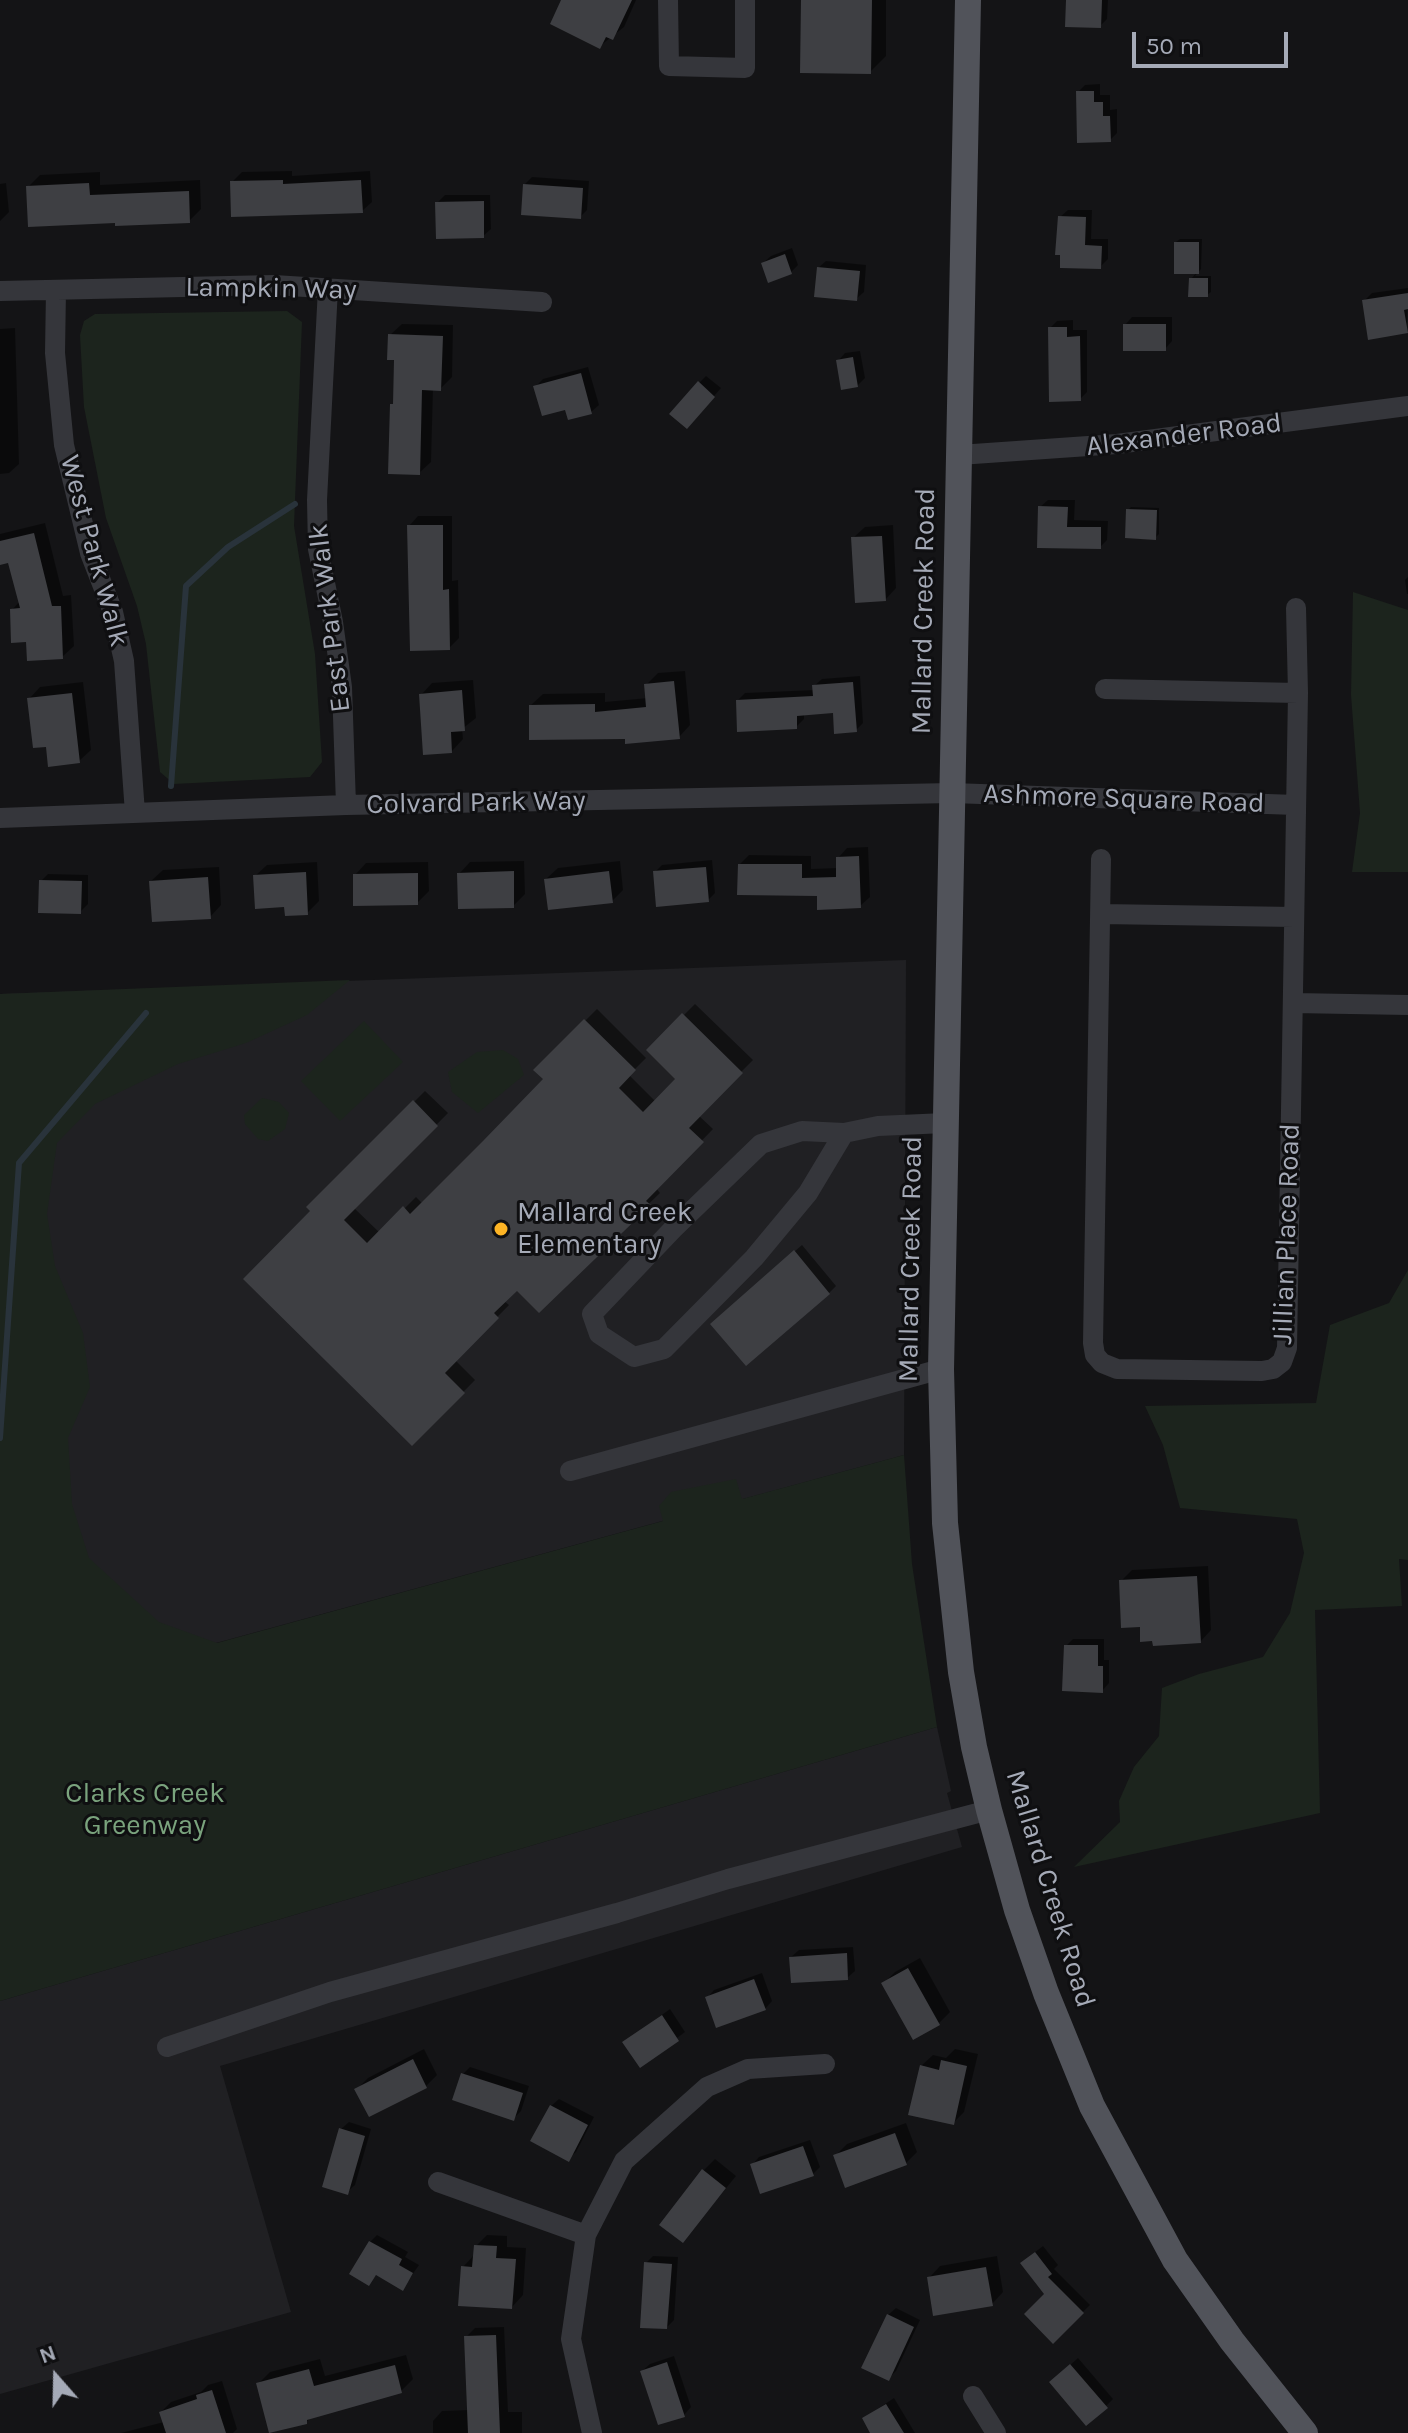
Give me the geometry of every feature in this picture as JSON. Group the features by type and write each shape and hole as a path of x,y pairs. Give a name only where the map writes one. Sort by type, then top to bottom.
{"main road":[{"name":"Mallard Creek Road","path":"968,0 941,1369 944,1507 951,1596 974,1747 989,1810 1017,1910 1077,2071 1113,2149 1175,2260 1259,2378 1305,2433"}],"street":[{"path":"668,0 669,66 745,68 745,0"},
{"name":"Lampkin Way","path":"0,291 274,285 542,302"},
{"name":"East Park Walk","path":"328,288 317,500 318,549 342,687 346,805"},
{"name":"West Park Walk","path":"56,290 55,353 62,430 74,494 90,553 113,612 124,661 135,813"},
{"name":"Alexander Road","path":"959,455 1117,444 1408,406"},
{"name":"Jillian Place Road","path":"1101,859 1095,1355 1109,1367 1273,1369 1286,1355 1298,693 1296,608"},
{"path":"1105,689 1298,693"},
{"name":"Colvard Park Way","path":"0,818 346,805 952,793"},
{"name":"Ashmore Square Road","path":"952,793 1296,805"},
{"path":"1101,914 1294,917"},
{"path":"1293,1003 1408,1005"},
{"path":"844,1133 808,1193 790,1215 744,1268 664,1349 634,1357 599,1334 592,1314 678,1224 761,1144 802,1131 844,1133 878,1126 945,1123"},
{"path":"570,1471 941,1369"},
{"path":"167,2047 330,1992 728,1879 989,1810"},
{"path":"592,2433 571,2339 586,2235 624,2161 707,2087 748,2069 825,2064"},
{"path":"438,2182 586,2235"},
{"path":"973,2396 996,2433"}],"shaded area":[{"path":"906,960 904,1455 0,1702 0,994"},
{"path":"937,1727 951,1791 947,1793 962,1847 220,2066 291,2312 0,2394 0,2001"}],"green space":[{"path":"287,311 302,322 294,526 315,654 322,762 310,777 174,784 160,772 146,644 137,606 106,518 84,407 80,335 84,321 95,314"},
{"path":"1353,592 1408,610 1408,872 1352,872 1360,813 1351,695"},
{"name":"Clarks Creek Greenway","path":"350,980 307,1015 246,1043 178,1064 95,1104 57,1143 47,1214 55,1266 83,1333 90,1387 68,1438 72,1504 89,1558 159,1622 217,1643 663,1521 659,1506 671,1492 736,1479 742,1499 904,1455 912,1564 937,1727 0,2001 0,994"},
{"path":"364,1021 403,1062 340,1121 301,1081"},
{"path":"503,1050 518,1059 524,1075 478,1113 452,1092 448,1072 477,1052"},
{"path":"262,1098 279,1102 289,1113 285,1129 268,1141 258,1139 245,1124 244,1115"},
{"path":"1408,1270 1408,1560 1399,1559 1402,1606 1315,1610 1320,1813 1074,1867 1120,1822 1119,1801 1134,1767 1159,1736 1162,1688 1199,1674 1263,1657 1290,1613 1304,1553 1297,1519 1180,1508 1163,1445 1145,1406 1316,1403 1330,1325 1389,1303"}],"building":[{"path":"561,0 632,0 613,40 606,37 600,49 550,24"},
{"path":"801,0 872,0 871,74 800,73"},
{"path":"1066,0 1102,0 1101,28 1065,27"},
{"path":"1076,91 1094,91 1094,102 1103,102 1103,116 1110,116 1111,142 1077,143"},
{"path":"283,180 283,184 361,180 363,213 231,217 230,181"},
{"path":"89,183 90,195 189,191 190,223 28,227 26,186"},
{"path":"523,184 583,188 581,219 521,215"},
{"path":"484,201 484,238 436,239 435,202"},
{"path":"1058,216 1086,217 1085,245 1102,246 1101,269 1060,268 1060,255 1055,255"},
{"path":"1174,242 1199,242 1199,274 1174,274"},
{"path":"785,254 792,274 768,283 761,263"},
{"path":"817,267 860,271 857,301 814,297"},
{"path":"1189,278 1208,278 1208,297 1188,297"},
{"path":"1408,293 1408,309 1404,310 1408,333 1368,340 1362,300"},
{"path":"1123,324 1166,324 1166,351 1123,351"},
{"path":"1048,327 1067,327 1067,337 1080,336 1081,401 1049,402"},
{"path":"388,334 443,336 441,391 422,390 420,475 388,474 394,360 387,360"},
{"path":"853,357 858,387 841,390 836,360"},
{"path":"581,373 592,414 568,420 565,410 542,416 533,386"},
{"path":"698,381 715,397 687,429 669,414"},
{"path":"1038,506 1068,507 1067,527 1101,527 1101,549 1037,548"},
{"path":"1126,509 1157,510 1156,540 1125,538"},
{"path":"407,525 443,525 443,590 449,589 450,650 410,651"},
{"path":"34,533 52,606 61,606 63,659 27,661 26,642 11,643 10,609 20,608 8,563 0,565 0,541"},
{"path":"882,536 886,601 855,603 851,537"},
{"path":"674,681 680,739 625,744 625,739 529,740 529,705 595,704 595,712 646,707 644,684"},
{"path":"853,682 857,732 834,734 833,713 797,716 797,729 737,732 736,700 813,696 812,685"},
{"path":"462,690 465,731 451,732 452,753 423,755 419,694"},
{"path":"72,693 80,763 48,767 46,747 33,748 27,698"},
{"path":"859,856 861,908 817,910 817,896 737,895 738,864 802,864 802,878 836,877 836,857"},
{"path":"706,867 709,902 656,907 653,871"},
{"path":"514,871 514,908 458,909 457,873"},
{"path":"609,871 613,903 548,910 544,879"},
{"path":"306,872 308,915 285,916 284,907 255,909 253,875"},
{"path":"418,873 418,905 353,906 353,874"},
{"path":"208,877 211,919 152,922 149,881"},
{"path":"39,880 82,881 81,914 38,913"},
{"name":"Mallard Creek Elementary","path":"682,1013 743,1073 689,1128 704,1142 646,1201 651,1205 539,1313 517,1291 494,1313 499,1318 445,1373 465,1393 412,1446 243,1279 310,1211 306,1207 413,1100 438,1126 344,1220 367,1243 403,1206 410,1214 483,1141 543,1079 533,1070 584,1019 636,1070 619,1088 643,1112 675,1079 646,1050"},
{"path":"794,1250 830,1294 746,1366 710,1324"},
{"path":"1197,1576 1201,1643 1153,1646 1152,1641 1140,1642 1140,1627 1121,1628 1119,1580"},
{"path":"1064,1645 1098,1645 1098,1666 1103,1666 1103,1693 1062,1691"},
{"path":"847,1953 848,1980 791,1983 789,1957"},
{"path":"908,1968 940,2025 913,2040 881,1983"},
{"path":"754,1979 766,2010 716,2028 705,1997"},
{"path":"662,2015 679,2041 640,2068 622,2042"},
{"path":"413,2059 427,2088 369,2117 354,2089"},
{"path":"941,2060 967,2066 954,2125 908,2115 920,2065 939,2070"},
{"path":"461,2073 523,2093 514,2121 452,2100"},
{"path":"550,2105 588,2125 569,2162 530,2141"},
{"path":"339,2128 365,2136 348,2195 322,2187"},
{"path":"895,2133 907,2165 845,2188 833,2155"},
{"path":"803,2146 814,2176 760,2194 750,2164"},
{"path":"702,2169 726,2188 683,2243 659,2225"},
{"path":"369,2241 402,2259 399,2265 413,2273 403,2291 376,2275 369,2286 349,2274"},
{"path":"474,2245 497,2246 496,2258 516,2259 512,2309 458,2306 461,2266 472,2267"},
{"path":"1035,2252 1052,2274 1048,2277 1084,2313 1053,2344 1024,2314 1044,2294 1020,2263"},
{"path":"644,2262 672,2264 667,2329 640,2328"},
{"path":"986,2267 993,2306 933,2316 927,2277"},
{"path":"887,2314 914,2327 889,2381 861,2368"},
{"path":"496,2335 500,2433 468,2433 464,2336"},
{"path":"667,2362 685,2417 658,2425 640,2371"},
{"path":"1070,2364 1108,2408 1086,2426 1049,2382"},
{"path":"395,2365 402,2393 269,2433 256,2383 309,2369 314,2386"},
{"path":"212,2390 226,2433 166,2433 159,2412 197,2399 196,2395"},
{"path":"886,2404 904,2433 870,2433 862,2418"}],"waterway":[{"path":"171,786 186,586 228,547 295,504"},
{"path":"0,1438 19,1163 146,1013"}],"place":[{"name":"Mallard Creek Elementary","path":"501,1229"}]}
